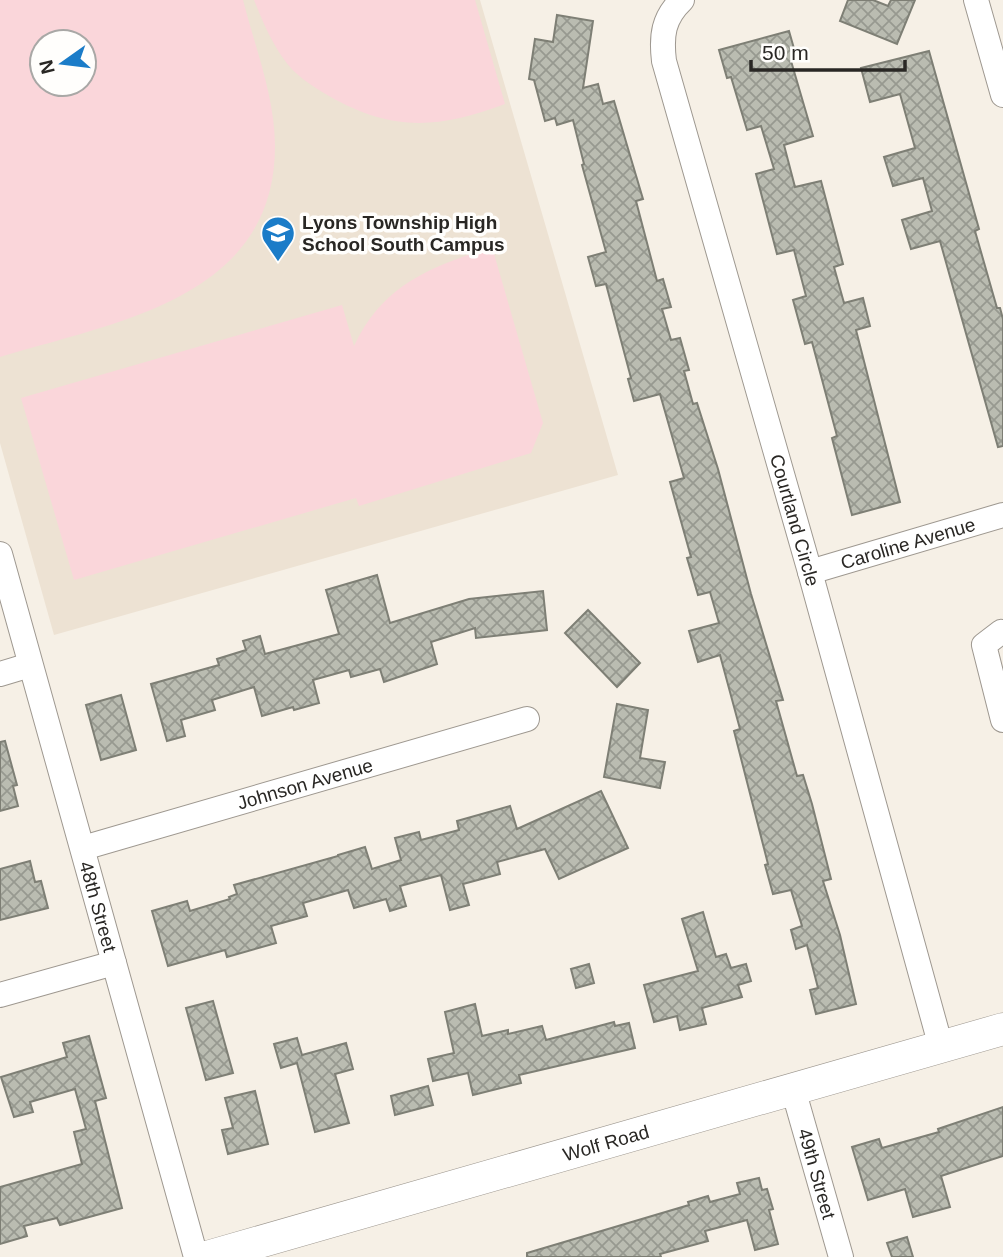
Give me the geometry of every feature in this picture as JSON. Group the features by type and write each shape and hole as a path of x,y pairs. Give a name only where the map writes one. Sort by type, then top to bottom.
{"main road":[{"name":"Wolf Road","path":"207,1257 1003,1029"}],"street":[{"name":"Courtland Circle","path":"682,0 671,12 664,26 664,61 810,572 941,1047"},
{"path":"976,0 1003,95"},
{"name":"Caroline Avenue","path":"810,572 1003,515"},
{"name":"48th Street","path":"0,554 196,1257"},
{"path":"1003,633 984,645 1003,720"},
{"path":"0,674 30,665"},
{"name":"Johnson Avenue","path":"83,848 527,719"},
{"path":"0,995 114,963"},
{"name":"49th Street","path":"793,1089 841,1257"}],"shaded area":[{"name":"Lyons Township High School South Campus","path":"0,0 480,0 618,475 54,635 0,443"},
{"path":"0,0 243,0 272,109 275,146 268,198 248,239 218,271 181,296 138,315 0,357"},
{"path":"254,0 475,0 505,104 458,118 416,123 395,121 352,108 316,88 292,70 275,45"},
{"path":"492,247 543,423 531,453 359,506 356,498 74,580 21,398 342,305 354,346 379,307 394,293 429,271"}],"building":[{"path":"848,0 873,0 888,6 891,0 915,0 897,44 840,21"},
{"path":"557,15 593,21 583,88 598,84 603,104 614,101 643,199 636,201 657,281 663,279 671,307 662,309 671,340 680,338 689,370 684,371 693,404 697,403 718,469 783,700 776,701 797,776 803,775 812,804 831,879 823,881 840,935 856,1004 816,1014 810,990 818,988 807,945 796,949 791,930 802,926 791,890 773,894 765,865 768,864 734,731 740,729 720,655 698,662 689,631 719,623 710,592 698,595 687,558 691,557 670,482 684,478 660,394 634,401 628,379 631,378 606,284 596,286 588,257 606,252 582,165 584,164 573,120 557,125 555,118 545,121 534,80 529,79 535,39 553,42"},
{"path":"789,31 797,59 791,61 813,136 784,145 795,187 821,181 843,264 834,267 844,303 863,298 870,326 856,330 900,502 852,515 832,438 837,436 812,342 805,344 793,300 806,296 794,250 777,254 756,174 774,169 761,126 747,130 731,77 727,78 719,50"},
{"path":"929,51 979,229 975,231 997,308 1000,308 1003,319 1003,446 998,447 940,241 911,249 902,220 932,211 923,178 893,186 884,157 915,148 900,94 870,102 861,68"},
{"path":"377,575 390,623 469,599 543,591 547,630 476,638 475,628 431,642 437,664 384,682 380,669 351,677 349,670 313,680 319,703 294,710 293,707 262,716 254,687 212,700 215,710 181,720 185,736 167,741 151,684 219,665 217,659 246,650 243,641 260,636 265,654 339,634 326,590"},
{"path":"588,610 640,663 617,687 565,633"},
{"path":"121,695 136,750 101,760 86,705"},
{"path":"617,704 648,710 640,758 665,762 660,788 604,777"},
{"path":"5,741 17,785 13,786 18,806 0,811 0,742"},
{"path":"601,791 628,848 559,879 545,849 497,862 500,874 463,884 469,905 450,910 441,875 400,886 406,906 390,911 386,899 354,908 348,890 303,903 307,916 271,926 276,943 227,957 225,950 168,966 152,911 187,901 190,911 230,899 229,897 237,894 234,885 365,847 372,869 401,860 395,838 419,832 421,840 459,830 457,821 510,806 517,829"},
{"path":"30,861 35,882 41,881 48,908 0,920 0,869"},
{"path":"703,912 716,957 726,954 731,968 746,964 751,981 738,985 742,997 702,1008 706,1024 680,1030 677,1016 654,1022 644,985 698,971 682,919"},
{"path":"589,964 594,983 576,988 571,969"},
{"path":"213,1001 233,1073 206,1080 186,1008"},
{"path":"475,1004 482,1036 508,1030 508,1034 542,1026 546,1040 614,1022 615,1026 629,1023 635,1048 519,1075 521,1083 473,1095 468,1073 433,1081 428,1059 454,1053 445,1012"},
{"path":"89,1036 106,1098 95,1101 122,1208 60,1225 57,1218 24,1226 27,1236 0,1244 0,1187 82,1164 74,1132 86,1129 75,1089 30,1102 33,1112 14,1117 1,1077 67,1057 63,1043"},
{"path":"297,1038 302,1055 346,1043 353,1069 335,1074 349,1123 315,1132 297,1063 281,1068 274,1044"},
{"path":"428,1086 433,1105 395,1115 391,1096"},
{"path":"255,1091 268,1144 228,1154 222,1130 233,1128 225,1098"},
{"path":"1003,1107 1003,1156 941,1176 950,1207 913,1217 905,1189 868,1200 852,1147 879,1139 882,1148 939,1132 938,1129"},
{"path":"759,1178 762,1190 767,1189 773,1209 769,1210 778,1244 755,1250 747,1220 705,1231 708,1241 660,1254 661,1257 527,1257 527,1253 689,1205 688,1202 708,1196 710,1202 740,1194 737,1183"},
{"path":"907,1237 913,1257 892,1257 887,1243"}],"place":[{"name":"Lyons Township High School South Campus","path":"278,263"}]}
